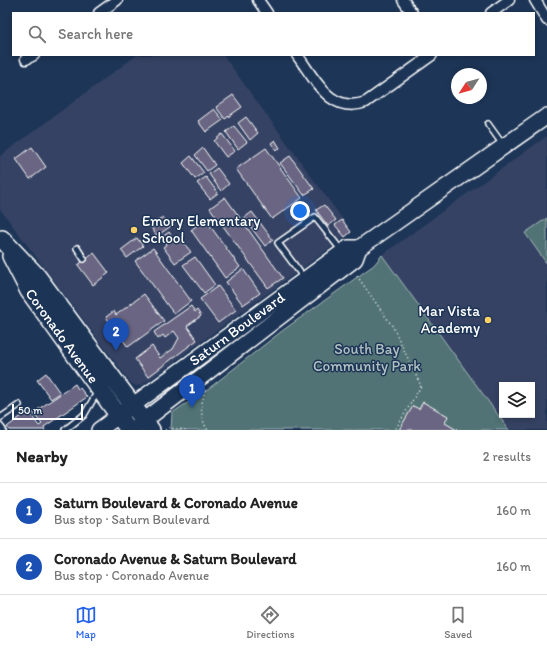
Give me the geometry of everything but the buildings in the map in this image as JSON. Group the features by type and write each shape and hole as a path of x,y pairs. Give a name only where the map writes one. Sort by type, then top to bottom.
{"main road":[{"name":"Coronado Avenue","path":"1,239 29,291 99,388 119,415 139,428"},
{"name":"Coronado Avenue","path":"1,239 37,276 133,404 139,428"}],"street":[{"path":"258,0 266,12"},
{"path":"403,0 411,12"},
{"path":"492,12 509,0"},
{"path":"535,0 547,20"},
{"path":"100,12 114,1"},
{"path":"298,56 330,97 344,105 355,106 366,102 431,56"},
{"name":"Saturn Boulevard","path":"139,428 355,259 359,248 547,116"},
{"name":"Saturn Boulevard","path":"99,430 348,248 359,248"}],"lane":[{"path":"488,124 504,146"},
{"path":"305,280 278,243 315,217 343,253"},
{"path":"77,248 84,259"},
{"path":"65,430 84,415 99,388"},
{"path":"0,418 19,405"},
{"path":"0,426 3,430"}],"path":[{"path":"357,276 393,327 421,386 395,430"},
{"path":"206,388 201,403 202,414 208,430"},
{"path":"165,430 169,428 188,430"}],"shaded area":[{"name":"Emory Elementary School","path":"136,56 224,56 352,232 142,385 136,386 131,383 0,209 0,156"},
{"name":"Mar Vista Academy","path":"547,136 547,430 509,430 500,418 535,418 535,382 499,382 499,416 382,255"}],"green space":[{"path":"547,218 547,264 525,233"},
{"name":"South Bay Community Park","path":"382,255 509,430 171,430 172,413 208,389 282,331 374,265"}],"place":[{"name":"Emory Elementary School","path":"134,230"},
{"name":"Mar Vista Academy","path":"488,320"},
{"name":"Coronado Avenue & Saturn Boulevard","path":"116,351"},
{"name":"Saturn Boulevard & Coronado Avenue","path":"192,408"}]}
